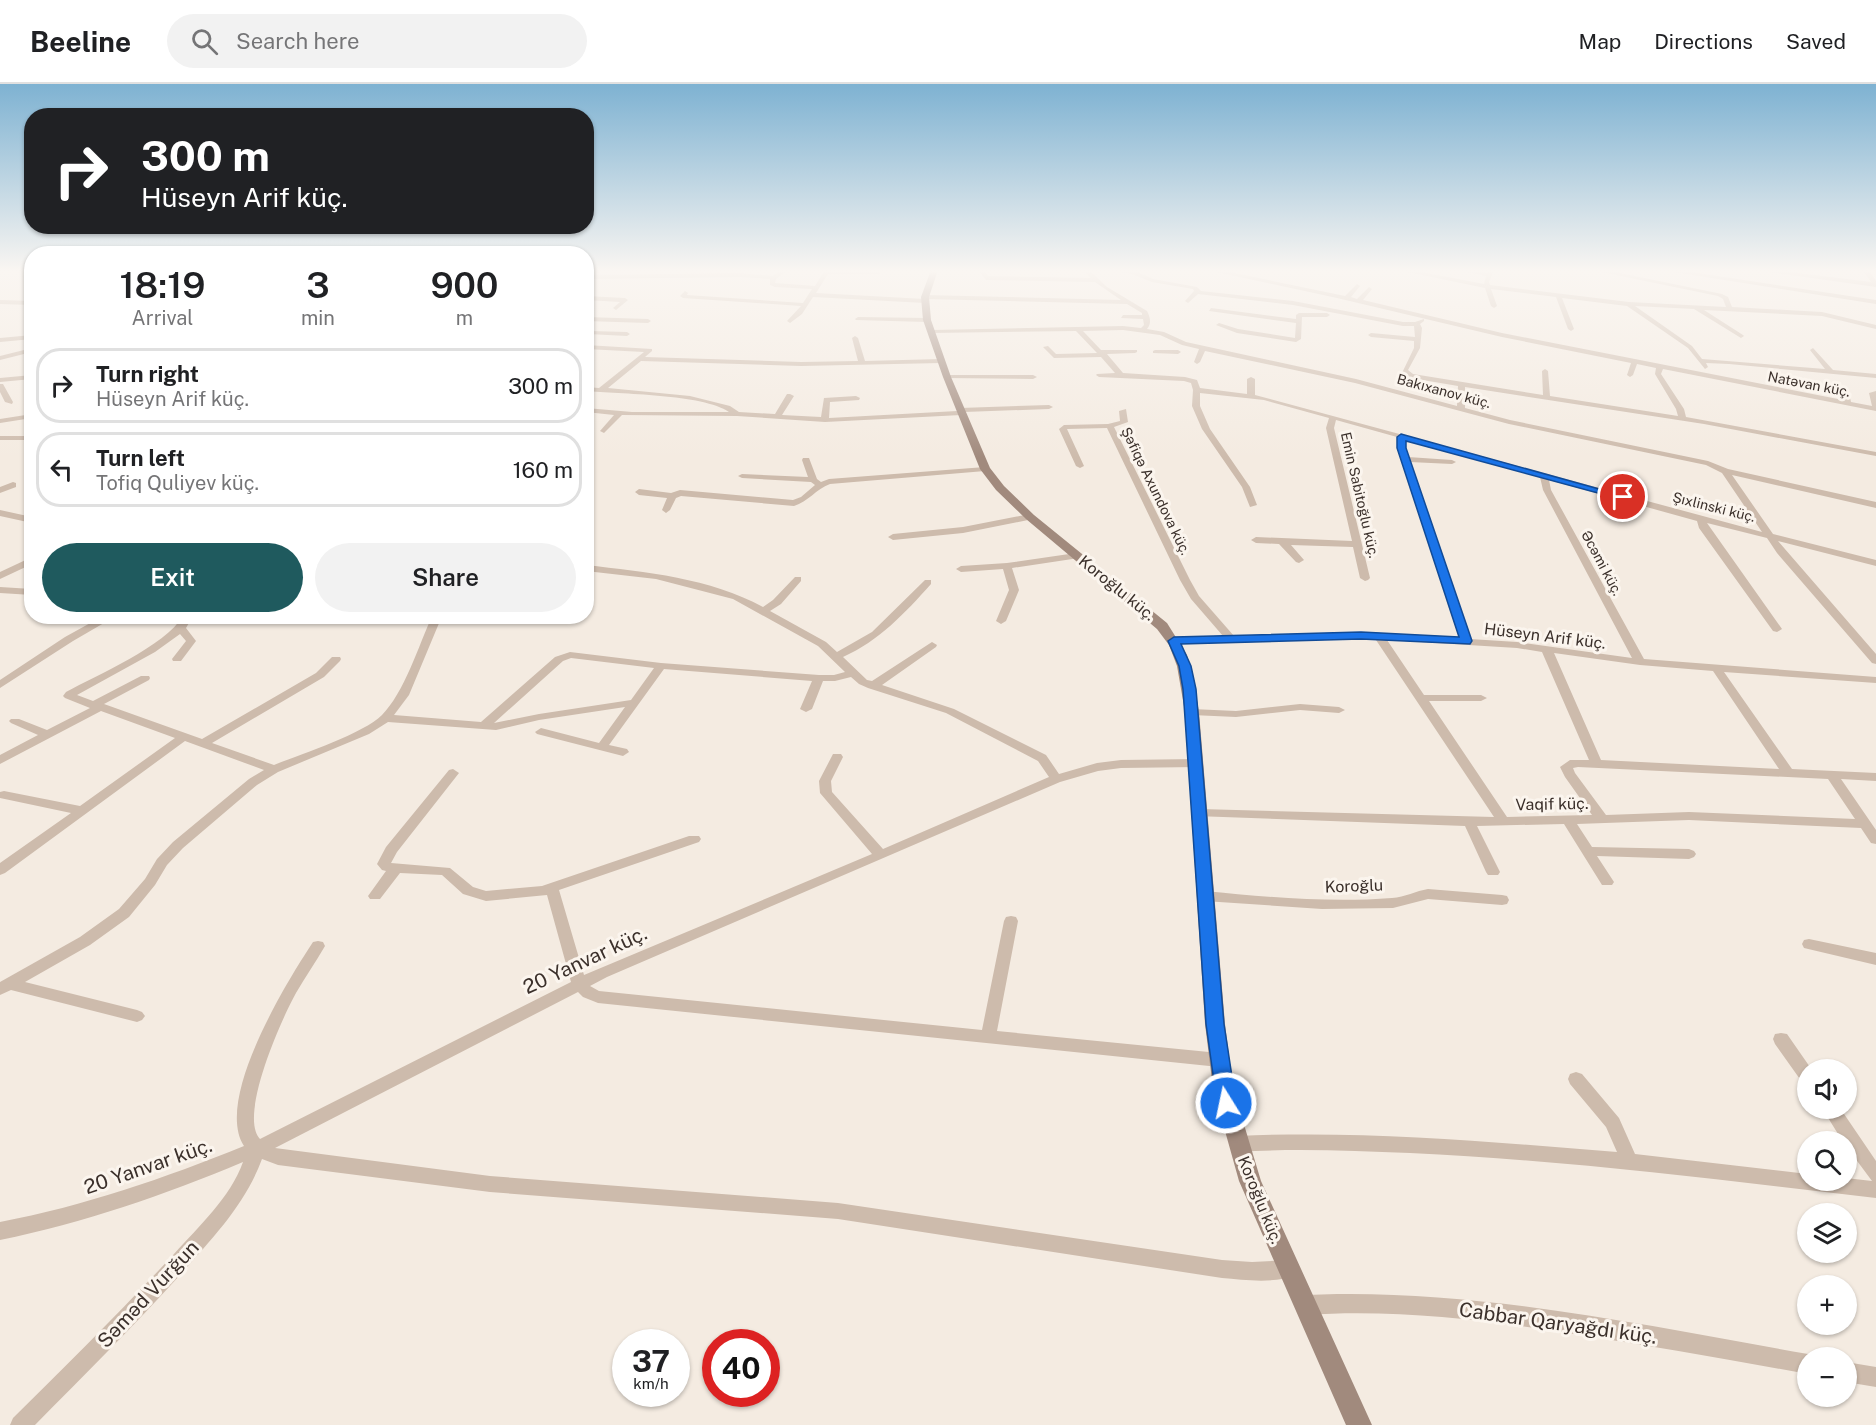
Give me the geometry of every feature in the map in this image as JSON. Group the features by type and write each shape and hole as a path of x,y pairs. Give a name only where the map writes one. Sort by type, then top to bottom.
{"street":[{"name":"Koroğlu küç.","path":"931,333 946,377 985,469 1029,517 1149,614 1174,641 1185,666 1197,763 1204,896 1223,1088 1250,1181 1359,1425"},
{"name":"Bakıxanov küç.","path":"982,333 1013,333"},
{"path":"1082,333 1121,375"},
{"name":"Bakıxanov küç.","path":"1159,333 1180,343 1312,371 1550,431 1708,463 1725,471 1876,505"},
{"path":"1247,333 1296,340 1298,333"},
{"path":"1419,333 1419,339 1405,373 1547,398 1682,418 1876,454"},
{"name":"Natəvan küç.","path":"1499,333 1848,404 1876,407"},
{"path":"1670,333 1690,346 1702,361 1707,371 1706,375"},
{"path":"1735,333 1741,336"},
{"path":"594,335 627,334"},
{"path":"1371,335 1419,339"},
{"path":"0,340 24,338"},
{"path":"855,338 862,362"},
{"path":"1155,352 1178,355 1177,345 1180,343"},
{"path":"594,347 650,349 642,359 600,391"},
{"path":"1046,347 1054,356 1063,357 1136,351"},
{"path":"1197,362 1203,348"},
{"path":"1812,350 1830,371"},
{"path":"0,358 24,352"},
{"path":"1739,352 1745,363"},
{"path":"642,359 801,364 941,361"},
{"path":"1630,375 1635,361"},
{"path":"1702,361 1876,376"},
{"path":"1660,366 1658,374 1680,409 1682,418"},
{"path":"1545,371 1547,398"},
{"path":"1099,375 1121,375"},
{"name":"Şıxlinski küç.","path":"1121,375 1190,380 1194,382 1197,390 1251,396 1701,519 1876,563"},
{"path":"946,377 1033,377"},
{"path":"0,380 24,378"},
{"path":"1251,379 1251,396"},
{"path":"1461,409 1462,384"},
{"path":"0,386 9,402"},
{"path":"1844,388 1848,404"},
{"path":"594,390 702,400 723,405 737,414"},
{"path":"1197,390 1196,406 1206,429 1240,478 1253,505"},
{"path":"1873,393 1876,407"},
{"path":"777,417 790,396"},
{"path":"825,420 827,400 856,398"},
{"path":"594,411 737,414 825,420 1048,407"},
{"path":"1108,426 1124,422 1123,411"},
{"path":"604,431 620,413"},
{"path":"0,422 24,418"},
{"name":"Emin Sabitoğlu küç.","path":"1332,418 1330,428 1365,578"},
{"name":"Şəfiqə Axundova küç.","path":"1080,466 1064,427 1108,426 1185,580 1195,597 1230,638"},
{"path":"1401,437 1401,448 1466,641"},
{"path":"0,438 24,438"},
{"path":"1405,459 1452,462"},
{"path":"806,460 816,482"},
{"path":"742,476 816,482 985,469"},
{"path":"1725,471 1768,534 1876,661"},
{"name":"Əcəmi küç.","path":"1544,475 1547,490 1640,662"},
{"path":"639,492 794,503 805,499 816,482"},
{"path":"0,490 13,484"},
{"path":"666,510 672,496"},
{"path":"0,513 24,518"},
{"path":"893,537 963,530 1029,517"},
{"path":"1701,519 1704,528 1777,629"},
{"path":"1256,540 1278,539 1284,542 1357,544"},
{"path":"1284,542 1299,561"},
{"path":"961,569 1007,566 1076,556"},
{"path":"0,576 24,564"},
{"path":"1001,621 1014,590 1007,566"},
{"path":"594,569 676,580 737,597 822,644 852,673 872,686 950,711 1042,758 1056,778"},
{"path":"764,611 777,602 798,579"},
{"path":"837,656 862,644 887,625 928,582"},
{"path":"0,590 24,592"},
{"path":"0,685 69,639 96,624"},
{"path":"183,624 181,628 124,666 69,696 274,769"},
{"path":"4,987 85,941 116,919 138,897 162,862 178,845 253,782 274,769 365,732 386,718 404,695 434,624"},
{"path":"177,659 192,641 181,628"},
{"path":"1379,636 1504,822"},
{"name":"Hüseyn Arif küç.","path":"1174,641 1379,636 1466,641 1717,669 1876,680"},
{"path":"872,686 932,645"},
{"path":"1547,650 1596,762"},
{"path":"483,727 564,656 577,655 661,666 819,678 835,678 852,673"},
{"path":"204,743 320,675 336,659"},
{"path":"602,747 661,666"},
{"path":"1717,669 1788,773"},
{"path":"0,760 48,735 145,678"},
{"path":"806,709 819,678"},
{"path":"1421,698 1481,698"},
{"path":"386,718 483,727 632,703"},
{"path":"1192,712 1236,714 1300,707 1339,710"},
{"path":"15,722 48,735"},
{"path":"541,732 623,752"},
{"path":"0,870 185,736"},
{"path":"837,757 825,782 826,793 881,855"},
{"name":"Vaqif küç.","path":"1602,819 1569,774 1566,767 1570,764 1596,762 1876,777"},
{"name":"20 Yanvar küç.","path":"0,1231 39,1223 136,1193 214,1167 257,1149 579,984 1056,778 1096,767 1121,764 1197,763"},
{"path":"453,773 385,858 384,864 395,869 445,871 468,891 486,896 552,889 694,839"},
{"path":"1832,775 1876,840"},
{"path":"4,795 83,811"},
{"name":"Vaqif küç.","path":"1200,813 1469,822 1602,819"},
{"path":"1602,819 1689,816 1865,824"},
{"path":"1569,821 1608,882"},
{"path":"1469,822 1493,872"},
{"path":"1589,850 1689,854"},
{"path":"375,896 395,869"},
{"path":"552,889 579,984 588,993 598,997 1219,1060"},
{"name":"Koroğlu","path":"1204,896 1318,906 1404,902 1418,895 1428,894 1502,900"},
{"path":"988,1036 1011,921"},
{"path":"1809,944 1876,959"},
{"path":"318,946 285,998 257,1063 246,1108 245,1132 257,1149 278,1157 490,1184 838,1211 1222,1269 1252,1271 1289,1269"},
{"path":"4,987 137,1016"},
{"path":"1781,1039 1797,1062"},
{"path":"1576,1079 1613,1123 1629,1161"},
{"path":"1838,1119 1876,1175"},
{"path":"1238,1144 1292,1141 1490,1149 1629,1161 1876,1191"},
{"name":"Səməd Vurğun","path":"20,1425 130,1316 217,1220 246,1179 257,1149"},
{"name":"Cabbar Qaryağdı küç.","path":"1306,1305 1346,1302 1388,1303 1490,1312 1643,1335 1797,1362"},
{"path":"1857,1373 1876,1377"}],"route":[{"path":"1226,1103 1215,1024 1190,689 1185,666 1174,641 1361,635 1466,641 1401,448 1401,437 1623,497"}]}
